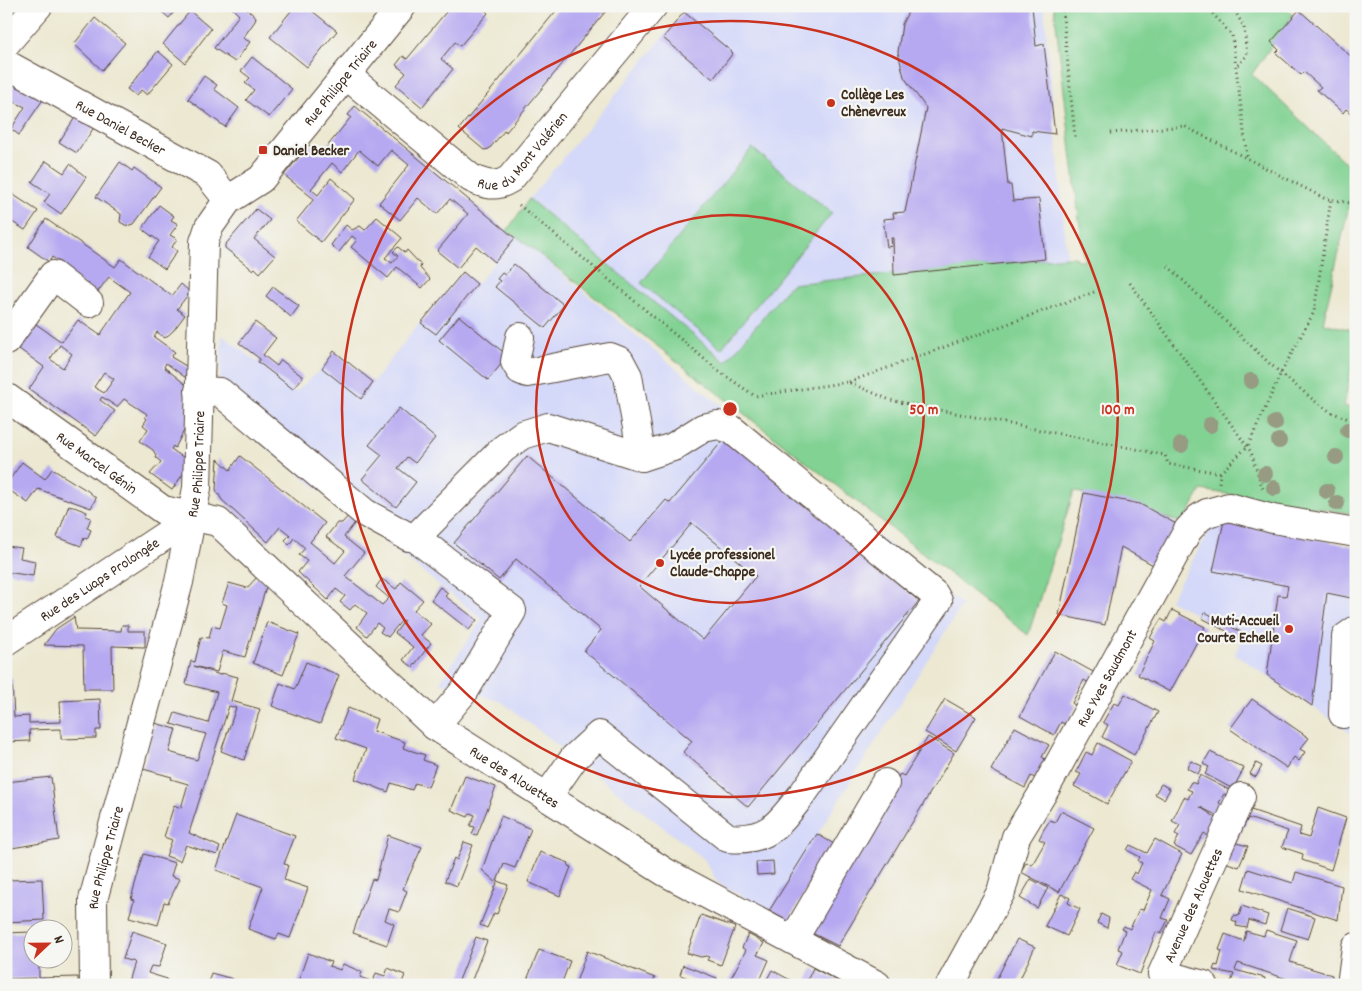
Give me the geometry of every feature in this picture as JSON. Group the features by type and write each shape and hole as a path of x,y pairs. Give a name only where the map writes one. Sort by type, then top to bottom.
{"street":[{"path":"6,44 38,6"},
{"name":"Rue Philippe Triaire","path":"94,985 93,900 179,582 193,517 197,488 204,242 209,226 228,200 261,179 402,6"},
{"name":"Rue du Mont Valérien","path":"346,75 471,178 483,184 495,186 510,179 653,6"},
{"name":"Rue Daniel Becker","path":"6,64 208,175 228,200"},
{"path":"6,341 53,275 89,303"},
{"path":"520,337 515,362 520,370 527,373 610,357 620,361 628,376 642,457"},
{"path":"199,390 220,392 365,512 383,524 409,537 418,535 503,449 522,435 548,428 642,457 673,447 703,428 718,425 731,429 934,594 938,601 804,792 783,819 764,835 742,840 728,838 599,735 574,758 547,797"},
{"name":"Rue Marcel Génin","path":"6,397 163,510 193,517"},
{"path":"1219,509 1229,507 1272,519 1356,533"},
{"name":"Rue Yves Saudmont","path":"950,985 1001,892 1016,837 1044,791 1188,530 1199,518 1219,509"},
{"name":"Rue des Luaps Prolongée","path":"6,642 193,517"},
{"name":"Rue des Alouettes","path":"193,517 218,522 435,726 665,872 877,985"},
{"path":"413,536 512,611 465,690 435,726"},
{"path":"1343,714 1346,637 1356,630"},
{"path":"793,940 885,783"},
{"name":"Avenue des Alouettes","path":"1204,985 1162,974 1241,797"},
{"path":"1351,985 1356,947"}],"path":[{"path":"1062,6 1075,137"},
{"path":"1206,6 1232,35 1247,157"},
{"path":"1232,6 1244,27 1247,55 1236,67"},
{"path":"1111,133 1184,126 1331,199 1356,204"},
{"path":"495,186 720,372 754,396 848,382 1097,291"},
{"path":"1219,509 1220,473 1248,446 1281,373 1314,312 1331,199"},
{"path":"1168,266 1281,373 1331,412 1356,422"},
{"path":"1130,284 1248,446 1272,519"},
{"path":"848,382 890,400 1166,455 1168,464 1220,473"}],"shaded area":[{"name":"Collège Les Chènevreux","path":"689,6 1044,6 1067,257 791,284 726,362 529,199"},
{"name":"Lycée professionel Claude-Chappe","path":"516,236 962,605 769,911 718,883 704,859 502,702 440,682 482,619 219,410 222,335 296,392 322,368 361,398 420,322 436,334"},
{"name":"Muti-Accueil Courte Echelle","path":"1224,521 1356,547 1356,708 1352,734 1235,654 1242,640 1170,600 1213,524"}],"green space":[{"path":"1054,6 1289,7 1287,9 1293,15 1252,74 1356,173 1323,323 1356,331 1356,344 1344,406 1356,409 1356,514 1201,490 1183,523 1074,491 1028,635 516,236 506,232 529,199 726,362 791,284 1067,257 1075,257 1075,259 1084,261"},
{"path":"752,148 832,213 721,349 641,283"}],"building":[{"path":"6,6 18,9 6,22"},
{"path":"155,6 179,6 169,18"},
{"path":"230,6 246,6 245,8 256,17 243,38 250,42 235,62 214,48 239,15"},
{"path":"295,6 306,6 337,31 307,67 270,37"},
{"path":"451,6 484,6 483,8 488,13 460,46 455,42 441,59 453,69 422,107 396,85 406,73 396,65 403,56 407,59"},
{"path":"560,6 610,6 506,132 505,130 489,149 484,150 459,129"},
{"path":"911,6 1032,6 1036,46 1044,44 1055,134 1032,131 1032,136 1002,128 1008,185 1011,185 1013,201 1039,199 1045,259 894,275 893,238 891,238 892,246 887,247 883,219 894,218 893,213 905,212 926,108 904,77 898,52 902,24"},
{"path":"1299,10 1356,61 1356,118 1346,109 1343,113 1317,90 1321,87 1304,72 1301,75 1276,53 1279,50 1271,42"},
{"path":"190,11 211,29 185,63 163,44"},
{"path":"684,12 733,53 713,79 663,38"},
{"path":"95,18 125,43 102,70 74,44"},
{"path":"158,51 173,64 147,95 141,90 136,96 127,89"},
{"path":"252,57 292,89 269,117 246,100 254,90 245,83 250,78 241,71"},
{"path":"204,76 217,85 214,89 239,108 225,127 188,99"},
{"path":"11,81 44,98 19,135 11,129 25,107 6,98 6,82"},
{"path":"355,106 515,238 495,262 476,246 458,268 437,251 468,214 450,199 437,214 418,198 400,220 379,203 409,165 391,150 378,166 359,150 342,172 332,163 311,189 318,195 331,178 355,199 321,242 296,221 314,199 284,175 309,145 321,154 351,117 348,115"},
{"path":"76,116 95,126 77,153 59,142"},
{"path":"46,161 64,173 70,164 86,177 61,214 44,202 50,194 32,182"},
{"path":"120,162 132,171 134,168 161,187 134,224 127,226 120,222 121,214 96,197"},
{"path":"6,190 38,211 25,230 6,218"},
{"path":"159,205 174,216 171,220 178,224 170,235 177,239 172,247 177,251 165,269 148,257 159,241 142,229"},
{"path":"256,209 270,220 254,239 275,256 260,273 255,268 253,270 225,248 225,245"},
{"path":"377,217 402,238 385,258 392,263 398,256 393,252 398,247 405,253 407,250 421,265 420,268 430,279 422,288 397,267 388,278 351,247 357,240 352,236 339,252 331,245 346,225 352,230 360,226 365,230"},
{"path":"46,219 115,267 121,259 172,296 181,284 190,292 177,309 185,315 173,331 165,338 157,332 154,337 175,352 171,357 191,369 190,381 166,363 164,367 190,388 189,421 175,448 173,446 171,449 187,460 187,468 172,490 150,474 161,462 155,457 156,455 153,450 140,441 148,429 143,425 147,419 145,417 147,414 124,399 117,407 102,397 100,400 115,411 96,436 29,389 44,367 15,346 33,322 62,342 78,320 100,335 130,292 109,277 96,294 58,268 61,263 52,257 49,262 28,247","holes":["60,345 72,354 63,368 50,359","104,372 114,379 104,393 94,387"]},
{"path":"514,264 564,305 545,328 495,287 500,281 497,279 502,273 505,275"},
{"path":"463,272 477,284 436,334 421,323"},
{"path":"273,287 299,306 291,317 266,296"},
{"path":"459,316 508,356 488,380 439,340"},
{"path":"255,322 276,338 263,355 277,366 281,360 303,377 293,389 258,362 260,359 239,343"},
{"path":"334,351 373,382 361,399 322,368"},
{"path":"399,408 435,438 415,463 407,457 398,468 416,482 396,507 362,479 382,455 369,445"},
{"path":"725,438 869,552 865,556 919,601 748,807 683,752 692,741 584,651 601,630 516,559 499,580 454,543 527,456 630,542 666,500 670,503","holes":["692,523 756,576 703,640 639,586"]},
{"path":"240,456 325,523 310,542 335,563 345,551 326,537 337,523 342,523 350,514 357,520 344,537 364,553 345,576 382,605 389,598 376,587 382,579 396,589 401,582 423,600 414,610 431,624 421,635 431,643 413,667 403,660 413,647 395,633 404,621 402,620 388,637 380,632 383,628 377,623 367,636 357,627 367,613 355,604 350,610 340,602 345,596 336,589 328,600 298,572 307,561 299,555 305,548 294,538 289,545 285,540 290,535 280,527 268,542 222,500 216,490 218,459 230,470"},
{"path":"22,462 45,479 52,469 88,491 96,498 91,508 38,489 28,503 6,488 6,485"},
{"path":"1084,493 1140,504 1178,525 1155,566 1121,547 1105,625 1059,615"},
{"path":"69,505 87,512 85,516 91,518 87,528 91,530 87,539 84,538 81,546 57,537"},
{"path":"1224,521 1356,547 1356,599 1327,593 1312,706 1267,675 1278,595 1286,596 1288,586 1213,571"},
{"path":"6,546 22,548 20,558 35,561 33,576 6,572"},
{"path":"258,576 267,584 245,657 223,651 217,672 194,666 220,675 221,673 238,677 231,701 260,709 244,760 221,751 236,708 229,706 189,833 220,847 217,855 186,845 180,861 166,856 172,840 164,837 174,805 181,808 188,784 171,779 172,777 143,769 155,723 176,729 169,752 197,760 206,734 171,724 175,713 208,723 217,692 186,684 191,661 195,662 201,637 209,638 212,626 220,628 227,605 222,603 229,583 247,588"},
{"path":"440,587 448,593 445,596 477,620 469,630 431,600"},
{"path":"1172,610 1205,627 1170,692 1138,675 1155,641 1150,638 1161,619 1166,622"},
{"path":"1205,612 1246,635 1243,640 1202,618"},
{"path":"74,617 76,630 121,631 122,625 128,625 128,631 145,631 145,647 112,646 113,689 84,689 83,646 44,645 56,629"},
{"path":"267,622 299,634 283,675 253,663"},
{"path":"1055,651 1095,673 1089,683 1084,680 1072,703 1076,706 1066,725 1061,722 1054,735 1020,716"},
{"path":"306,662 339,675 320,724 272,706 280,683 295,689"},
{"path":"12,679 14,717 29,716 29,723 61,722 60,701 100,699 101,730 96,730 96,738 61,739 61,729 29,730 30,741 6,742 6,680"},
{"path":"1125,694 1158,712 1134,755 1102,737 1108,725 1103,722 1114,703 1119,705"},
{"path":"945,699 976,717 956,751 925,732"},
{"path":"1252,699 1309,738 1300,749 1305,752 1299,761 1294,757 1287,768 1230,729"},
{"path":"348,708 377,719 373,731 405,742 403,748 425,755 423,760 436,765 428,787 415,783 412,790 391,783 388,792 355,779 366,749 336,738"},
{"path":"1015,727 1049,745 1042,757 1047,760 1037,779 1031,776 1025,788 991,770"},
{"path":"928,737 954,753 838,946 806,930 900,774 904,776"},
{"path":"1098,743 1131,761 1107,804 1074,786 1081,774 1076,772 1086,752 1092,755"},
{"path":"1210,752 1244,768 1233,789 1205,774 1209,767 1203,764"},
{"path":"1191,761 1202,766 1198,774 1187,768"},
{"path":"1256,763 1262,766 1256,777 1250,774"},
{"path":"1200,775 1231,791 1228,796 1224,794 1219,803 1227,808 1222,818 1200,807 1218,819 1208,836 1204,833 1191,855 1174,846 1179,836 1175,834 1180,825 1172,821 1184,797 1188,799 1192,791 1187,789 1191,782 1196,784"},
{"path":"465,776 496,787 477,835 472,834 475,827 470,826 475,815 470,813 468,817 451,810"},
{"path":"51,777 59,840 6,849 6,833 9,833 6,782"},
{"path":"1161,784 1170,789 1164,799 1155,794"},
{"path":"1245,808 1301,827 1299,835 1309,838 1318,808 1346,818 1331,870 1302,860 1303,854 1282,847 1288,831 1248,818 1236,843 1248,846 1239,867 1216,859"},
{"path":"1061,811 1094,828 1059,892 1021,872 1026,862 1032,865 1045,842 1039,839 1044,829 1050,820 1055,822"},
{"path":"236,815 295,836 284,864 288,865 284,880 308,888 290,938 279,934 276,939 248,929 263,887 216,870"},
{"path":"501,816 531,829 515,868 504,864 497,881 508,885 497,914 494,913 487,928 480,925 497,883 482,870"},
{"path":"817,834 834,844 788,921 769,911"},
{"path":"388,835 422,847 403,889 407,891 399,912 389,909 385,920 394,924 387,945 353,933 372,879 376,880"},
{"path":"1155,839 1182,854 1162,895 1170,899 1162,918 1168,920 1161,934 1156,932 1140,974 1117,965 1123,951 1118,949 1125,931 1122,929 1124,926 1130,929 1139,909 1143,910 1152,890 1130,879 1134,872 1137,874 1142,863 1138,861 1140,857 1127,850 1130,845 1147,853"},
{"path":"464,842 473,845 457,886 445,881 454,858 457,860"},
{"path":"540,852 569,863 568,866 571,867 560,896 528,882"},
{"path":"144,854 175,863 171,876 180,879 168,903 164,902 158,925 129,917 134,900 131,899"},
{"path":"773,861 774,874 757,875 756,862"},
{"path":"1248,869 1293,883 1296,872 1342,886 1338,920 1242,889"},
{"path":"42,879 44,918 22,918 22,921 6,922 6,909 9,909 7,880"},
{"path":"1031,879 1048,888 1037,908 1020,898"},
{"path":"1061,894 1070,898 1068,903 1080,909 1067,936 1045,926"},
{"path":"1242,906 1268,915 1265,925 1249,920 1247,928 1236,926 1237,922 1232,920 1234,915 1239,916"},
{"path":"1287,908 1315,917 1308,939 1280,930"},
{"path":"1101,914 1109,918 1107,928 1097,923"},
{"path":"701,915 735,927 721,965 707,960 709,957 687,953"},
{"path":"1266,930 1297,940 1290,962 1332,975 1331,985 1298,985 1299,983 1238,963 1235,970 1265,978 1264,985 1230,985 1234,974 1213,970 1215,965 1218,966 1222,951 1219,950 1225,934 1244,941 1246,931 1264,936"},
{"path":"132,931 167,943 159,967 151,966 148,973 167,979 166,985 127,985 134,962 123,959"},
{"path":"22,932 22,968 39,968 39,978 78,977 78,985 36,985 36,978 6,979 6,933"},
{"path":"748,934 764,943 757,955 769,960 758,985 743,978 740,985 727,985 746,950 742,948"},
{"path":"476,937 487,941 470,985 463,985 458,983"},
{"path":"1017,939 1035,947 1017,985 999,985 995,982"},
{"path":"539,950 570,961 561,985 525,985"},
{"path":"587,951 655,978 652,985 575,985"},
{"path":"308,953 331,962 329,966 340,970 343,964 362,972 360,977 373,982 376,973 385,976 388,968 405,975 401,985 297,985"},
{"path":"683,965 717,978 715,985 706,985 680,975"},
{"path":"813,968 838,981 845,985 805,985"},
{"path":"772,970 799,985 764,985"},
{"path":"211,973 233,979 231,985 208,985"}],"place":[{"name":"Collège Les Chènevreux","path":"831,103"},
{"name":"Daniel Becker","path":"263,150"},
{"name":"Lycée professionel Claude-Chappe","path":"660,563"},
{"name":"Muti-Accueil Courte Echelle","path":"1289,629"}]}
